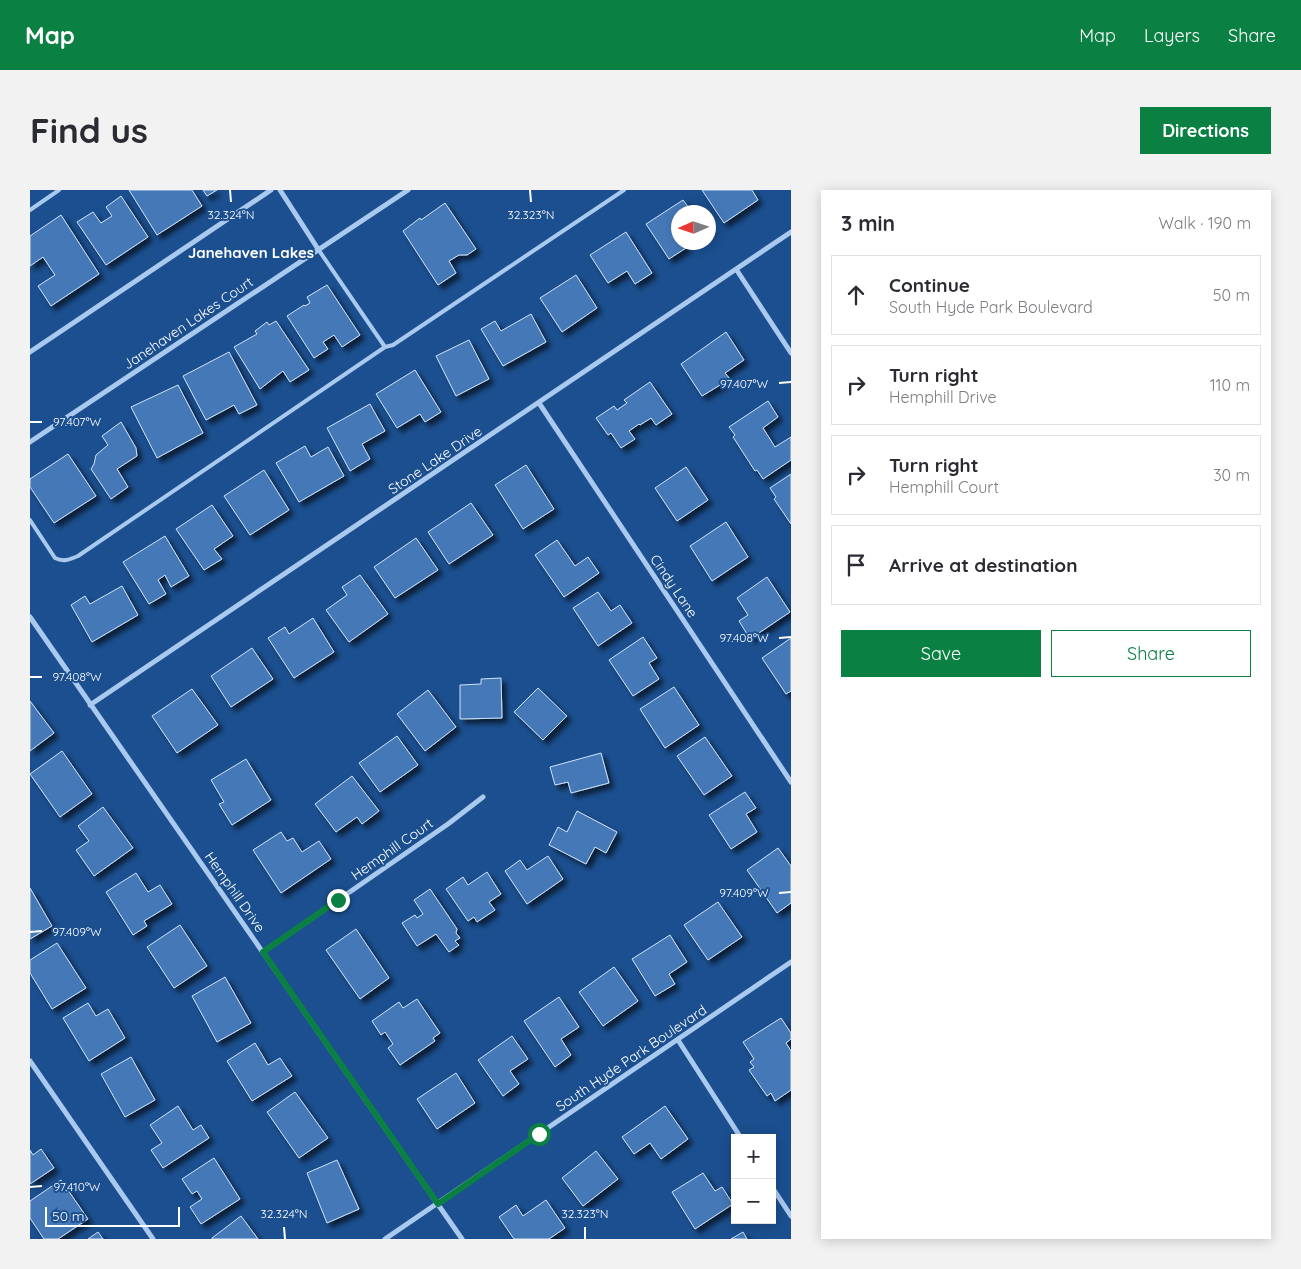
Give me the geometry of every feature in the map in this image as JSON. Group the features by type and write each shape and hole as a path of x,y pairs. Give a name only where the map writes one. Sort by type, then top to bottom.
{"street":[{"path":"30,352 271,190"},
{"path":"280,190 318,249"},
{"name":"Janehaven Lakes Court","path":"30,442 408,190"},
{"name":"Stone Lake Drive","path":"90,705 791,232"},
{"path":"736,269 791,353"},
{"name":"Cindy Lane","path":"539,403 791,782"},
{"name":"Hemphill Drive","path":"30,617 462,1239"},
{"name":"Hemphill Court","path":"263,952 448,824 483,797"},
{"name":"South Hyde Park Boulevard","path":"385,1239 791,962"},
{"path":"678,1040 738,1134"},
{"path":"30,1061 153,1239"},
{"path":"776,1193 791,1216"}],"lane":[{"path":"30,210 58,190"},
{"path":"30,520 55,558 60,561 78,556 385,348 400,340 624,190"},
{"path":"318,249 385,348"}],"building":[{"path":"129,190 192,190 202,206 157,235"},
{"path":"203,190 217,190 207,196"},
{"path":"702,190 752,190 758,200 724,223 716,211 716,205 712,205"},
{"path":"121,196 148,237 106,265 77,222 93,212 101,223 112,216 106,207"},
{"path":"683,200 687,205 675,205"},
{"path":"445,203 476,249 467,255 459,255 449,261 456,273 438,285 403,231"},
{"path":"671,208 671,250 683,250 669,259 646,224"},
{"path":"61,215 99,274 51,306 38,286 55,275 43,257 30,266 30,236"},
{"path":"626,232 652,273 635,284 627,271 608,283 590,255"},
{"path":"576,275 597,308 562,332 540,298"},
{"path":"327,285 360,335 342,347 334,335 323,342 328,349 314,358 287,316 310,303 307,297"},
{"path":"531,314 546,342 503,366 481,329 495,321 501,331"},
{"path":"276,321 309,370 290,382 283,371 260,389 234,347 257,334 255,331 267,322 269,325"},
{"path":"726,332 744,360 725,373 730,379 702,396 681,364"},
{"path":"469,340 489,379 456,396 436,356"},
{"path":"229,352 257,405 239,414 234,405 206,420 183,376"},
{"path":"415,370 441,412 425,422 420,414 397,428 376,394"},
{"path":"650,382 672,414 656,425 651,418 639,424 629,431 635,439 621,448 611,433 608,435 596,418 614,406 617,410 627,403 624,400"},
{"path":"178,385 203,433 157,458 131,407"},
{"path":"768,401 778,417 763,428 775,447 791,437 791,460 763,479 757,470 755,471 733,437 735,435 729,427"},
{"path":"370,404 385,431 362,444 370,459 350,471 327,428"},
{"path":"121,422 136,448 137,456 117,469 128,487 111,499 91,469 96,455 108,445 102,436"},
{"path":"305,446 311,457 328,447 344,476 299,502 276,463"},
{"path":"68,454 96,496 54,523 30,487 30,479"},
{"path":"526,465 554,509 523,529 495,485"},
{"path":"686,467 708,500 677,521 655,488"},
{"path":"264,470 289,510 250,535 224,496"},
{"path":"791,474 791,524 774,499 776,497 770,488"},
{"path":"471,503 493,535 449,564 428,532"},
{"path":"212,505 233,536 214,549 222,559 204,570 176,529"},
{"path":"726,522 748,557 712,581 690,546"},
{"path":"165,536 189,576 171,587 165,575 158,580 166,594 149,604 123,562"},
{"path":"416,538 438,570 395,598 374,567"},
{"path":"557,540 575,566 588,557 599,573 564,597 535,555"},
{"path":"360,575 388,614 349,642 326,610 347,595 342,587"},
{"path":"767,577 790,612 750,639 739,621 748,615 737,598"},
{"path":"122,586 138,615 92,642 71,605 85,596 90,604"},
{"path":"598,592 611,611 620,605 632,623 598,646 573,608"},
{"path":"313,618 334,652 294,678 268,638 285,627 289,634"},
{"path":"643,637 657,658 649,663 659,679 633,696 609,660"},
{"path":"791,638 791,691 786,694 762,658"},
{"path":"252,648 273,679 231,707 211,676"},
{"path":"501,678 502,718 460,719 460,685 481,684 481,679"},
{"path":"674,687 699,725 665,748 640,709"},
{"path":"538,688 567,716 543,740 514,712"},
{"path":"192,689 218,725 177,753 152,716"},
{"path":"428,690 456,727 425,751 397,714"},
{"path":"30,701 54,733 30,751"},
{"path":"397,736 418,765 380,792 359,763"},
{"path":"705,737 732,776 704,795 677,756"},
{"path":"62,751 92,794 60,817 30,774"},
{"path":"601,753 609,783 571,793 568,782 555,785 550,767"},
{"path":"246,759 271,800 232,825 219,804 224,802 211,780"},
{"path":"352,776 379,811 362,824 357,817 336,832 315,804"},
{"path":"745,792 756,808 746,814 757,832 731,849 709,815"},
{"path":"103,807 133,848 94,876 76,850 89,841 78,826"},
{"path":"577,811 617,832 606,853 595,847 586,864 549,845 558,827 567,832"},
{"path":"281,832 287,841 293,838 302,852 319,841 331,859 281,893 253,850"},
{"path":"778,848 791,866 791,903 777,913 747,870"},
{"path":"548,856 563,879 527,904 505,871 520,860 527,870"},
{"path":"487,872 501,894 489,902 495,910 477,922 474,917 468,921 446,889 463,877 468,885"},
{"path":"136,873 148,892 160,885 172,904 144,921 147,926 133,935 106,892"},
{"path":"30,888 52,926 30,939"},
{"path":"430,889 457,929 456,933 460,938 455,941 459,945 449,952 436,934 417,946 402,923 415,915 417,918 423,914 414,900"},
{"path":"718,902 742,937 708,960 684,925"},
{"path":"180,925 207,966 174,988 147,947"},
{"path":"356,929 389,978 360,999 326,950"},
{"path":"670,935 687,962 669,974 675,984 655,996 632,959"},
{"path":"57,943 86,988 52,1009 30,973 30,960"},
{"path":"614,967 638,1001 603,1026 579,992"},
{"path":"225,977 251,1023 217,1042 192,996"},
{"path":"559,997 579,1027 561,1039 571,1055 555,1067 524,1021"},
{"path":"417,999 440,1033 433,1038 435,1041 400,1065 388,1048 393,1044 385,1032 381,1035 372,1021 399,1002 403,1008"},
{"path":"88,1003 96,1016 108,1009 125,1038 89,1061 63,1018"},
{"path":"781,1018 791,1033 791,1039 786,1043 791,1051 791,1090 775,1101 771,1093 767,1096 749,1070 754,1067 750,1062 754,1059 743,1042"},
{"path":"512,1036 528,1059 510,1071 519,1084 503,1096 478,1060"},
{"path":"255,1043 268,1065 280,1058 292,1076 252,1101 227,1061"},
{"path":"131,1057 155,1100 125,1117 101,1074"},
{"path":"456,1073 475,1103 437,1129 417,1099"},
{"path":"295,1092 328,1138 299,1158 267,1112"},
{"path":"178,1106 193,1130 201,1125 209,1138 163,1168 151,1150 162,1143 150,1125"},
{"path":"665,1106 688,1139 661,1159 650,1143 634,1154 622,1137"},
{"path":"41,1149 54,1168 30,1184 30,1150 33,1155"},
{"path":"596,1151 618,1179 583,1206 562,1178"},
{"path":"214,1158 240,1199 201,1224 190,1207 202,1199 197,1191 192,1194 182,1179"},
{"path":"337,1160 359,1209 327,1223 307,1173"},
{"path":"703,1173 715,1191 722,1187 731,1201 731,1205 695,1229 672,1192"},
{"path":"61,1180 88,1219 58,1239 44,1239 30,1218 30,1201"},
{"path":"546,1200 565,1228 549,1239 514,1239 499,1217 516,1205 523,1216"},
{"path":"241,1216 258,1239 212,1239 212,1238"},
{"path":"98,1232 103,1239 88,1239"},
{"path":"743,1232 747,1239 731,1239"}],"district":[{"name":"Janehaven Lakes","path":"251,253"}],"route":[{"path":"338,900 263,952 438,1204 539,1134"}]}
